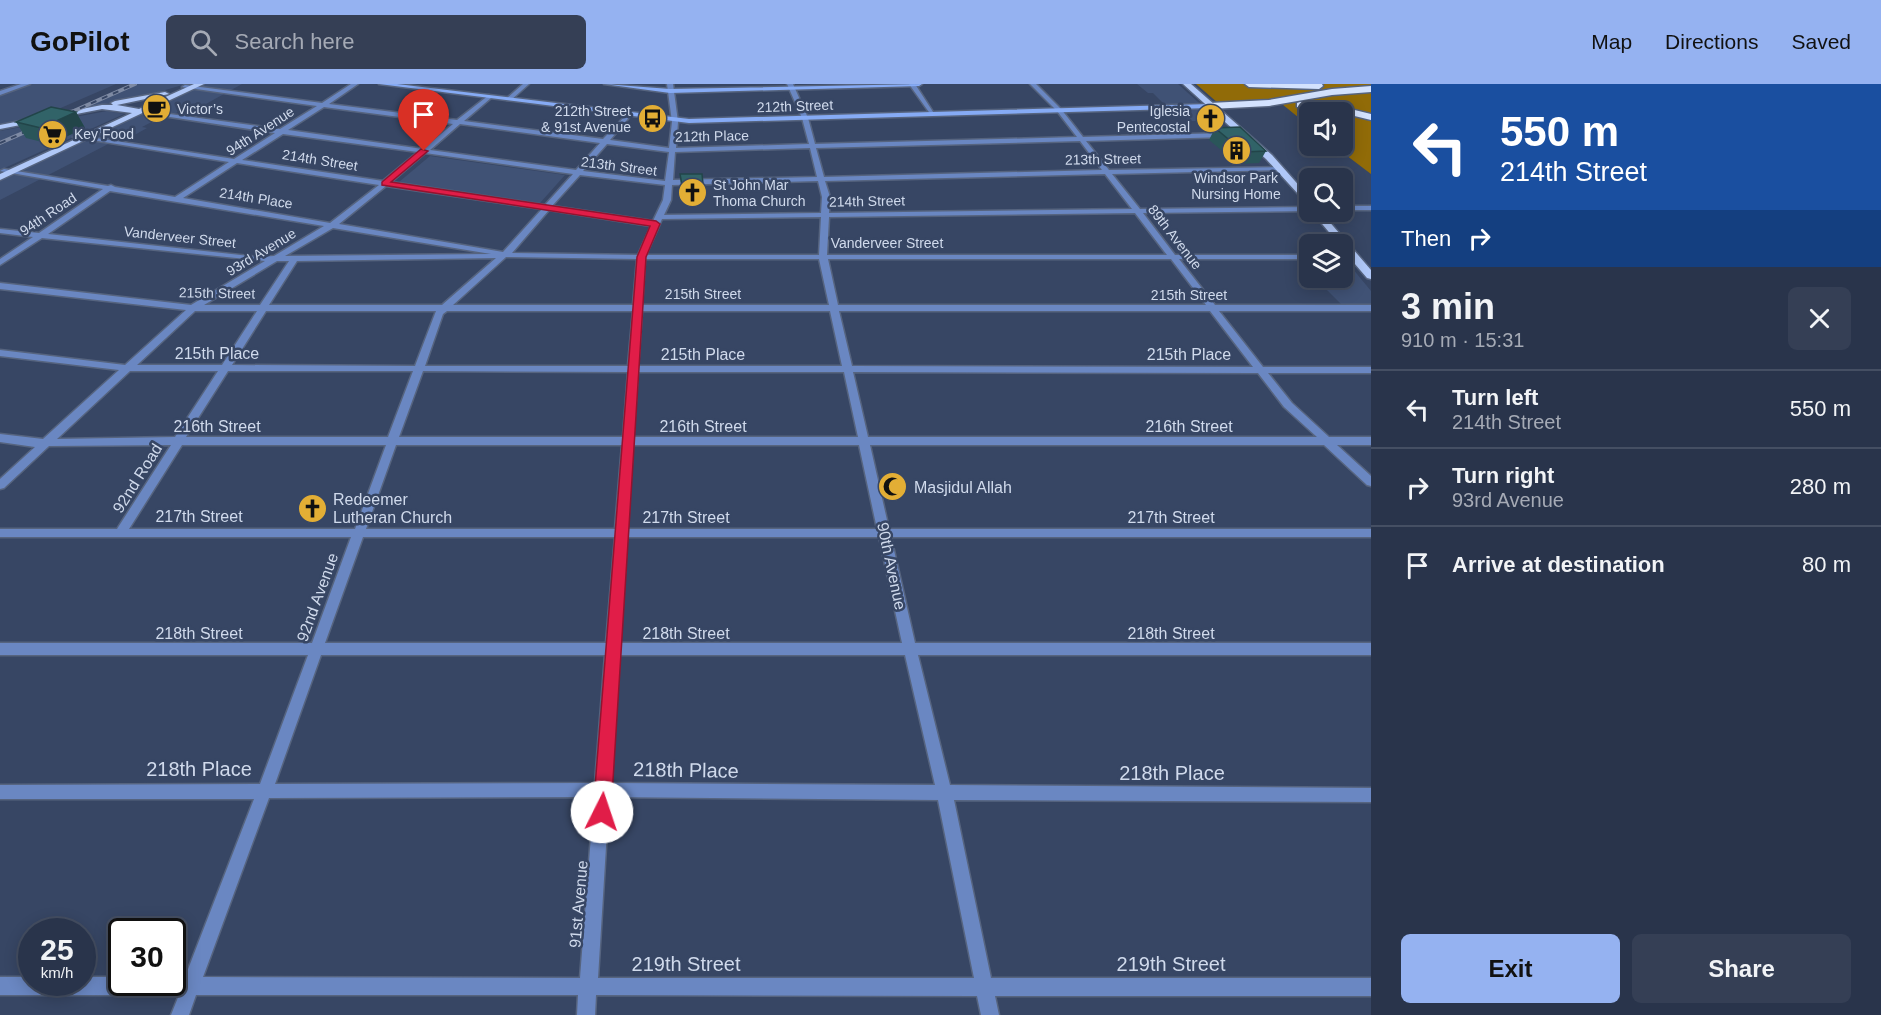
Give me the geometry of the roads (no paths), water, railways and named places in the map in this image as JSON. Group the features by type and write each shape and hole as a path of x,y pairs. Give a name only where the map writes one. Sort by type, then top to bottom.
{"highway":[{"path":"1249,84 1301,86 1369,84"},
{"path":"1253,104 1371,89"},
{"path":"1210,106 1253,104 1328,107 1371,117"},
{"path":"1284,105 1299,104"}],"main road":[{"path":"4,173 171,93 200,84"},
{"name":"212th Street","path":"382,84 675,120 1210,106"},
{"path":"607,84 670,88 920,84"},
{"path":"638,84 670,88"},
{"path":"791,86 813,84"},
{"path":"1187,84 1279,168 1299,191"},
{"path":"0,127 105,110 134,112 151,107 189,86"},
{"path":"0,127 171,93"},
{"path":"86,110 113,107 134,112"},
{"path":"1325,222 1371,276"}],"street":[{"path":"0,93 24,84"},
{"name":"94th Avenue","path":"178,198 355,84"},
{"path":"509,99 526,84"},
{"path":"912,84 933,114"},
{"name":"89th Avenue","path":"1033,84 1059,111 1288,405 1371,482"},
{"name":"212th Place","path":"189,86 672,150 1244,135"},
{"name":"90th Avenue","path":"791,86 805,118 826,196 823,257 910,649 945,794 990,1015"},
{"name":"91st Avenue","path":"586,1015 641,257 667,200 675,120 670,88"},
{"name":"93rd Avenue","path":"0,485 193,308 333,224 489,97"},
{"name":"213th Street","path":"134,112 657,183 1279,168"},
{"name":"92nd Avenue","path":"180,1015 265,790 439,313 504,255 629,114"},
{"name":"214th Street","path":"80,138 547,208 657,220 824,215 1299,209"},
{"name":"214th Place","path":"4,173 178,198 473,246 498,251 504,255"},
{"name":"94th Road","path":"0,263 111,188"},
{"path":"1353,208 1371,208"},
{"name":"Vanderveer Street","path":"0,231 259,259 504,255 1299,257"},
{"path":"465,257 473,246"},
{"name":"92nd Road","path":"120,533 295,258"},
{"name":"215th Street","path":"0,286 193,308 1371,308"},
{"name":"215th Place","path":"0,353 126,368 1371,370"},
{"name":"216th Street","path":"0,438 35,443 1371,441"},
{"name":"217th Street","path":"0,533 1371,533"},
{"name":"218th Street","path":"0,649 1371,650"},
{"name":"218th Place","path":"0,792 604,790 1371,795"},
{"name":"219th Street","path":"0,986 1371,987"}],"railway":[{"path":"58,118 135,84"},
{"path":"0,143 39,126"}],"place":[{"name":"Victor’s","path":"156,109"},
{"name":"212th Street & 91st Avenue","path":"652,119"},
{"name":"Iglesia Pentecostal","path":"1211,119"},
{"name":"Key Food","path":"53,134"},
{"name":"Windsor Park Nursing Home","path":"1236,151"},
{"name":"St John Mar Thoma Church","path":"692,193"},
{"name":"Masjidul Allah","path":"893,487"},
{"name":"Redeemer Lutheran Church","path":"312,508"}]}
